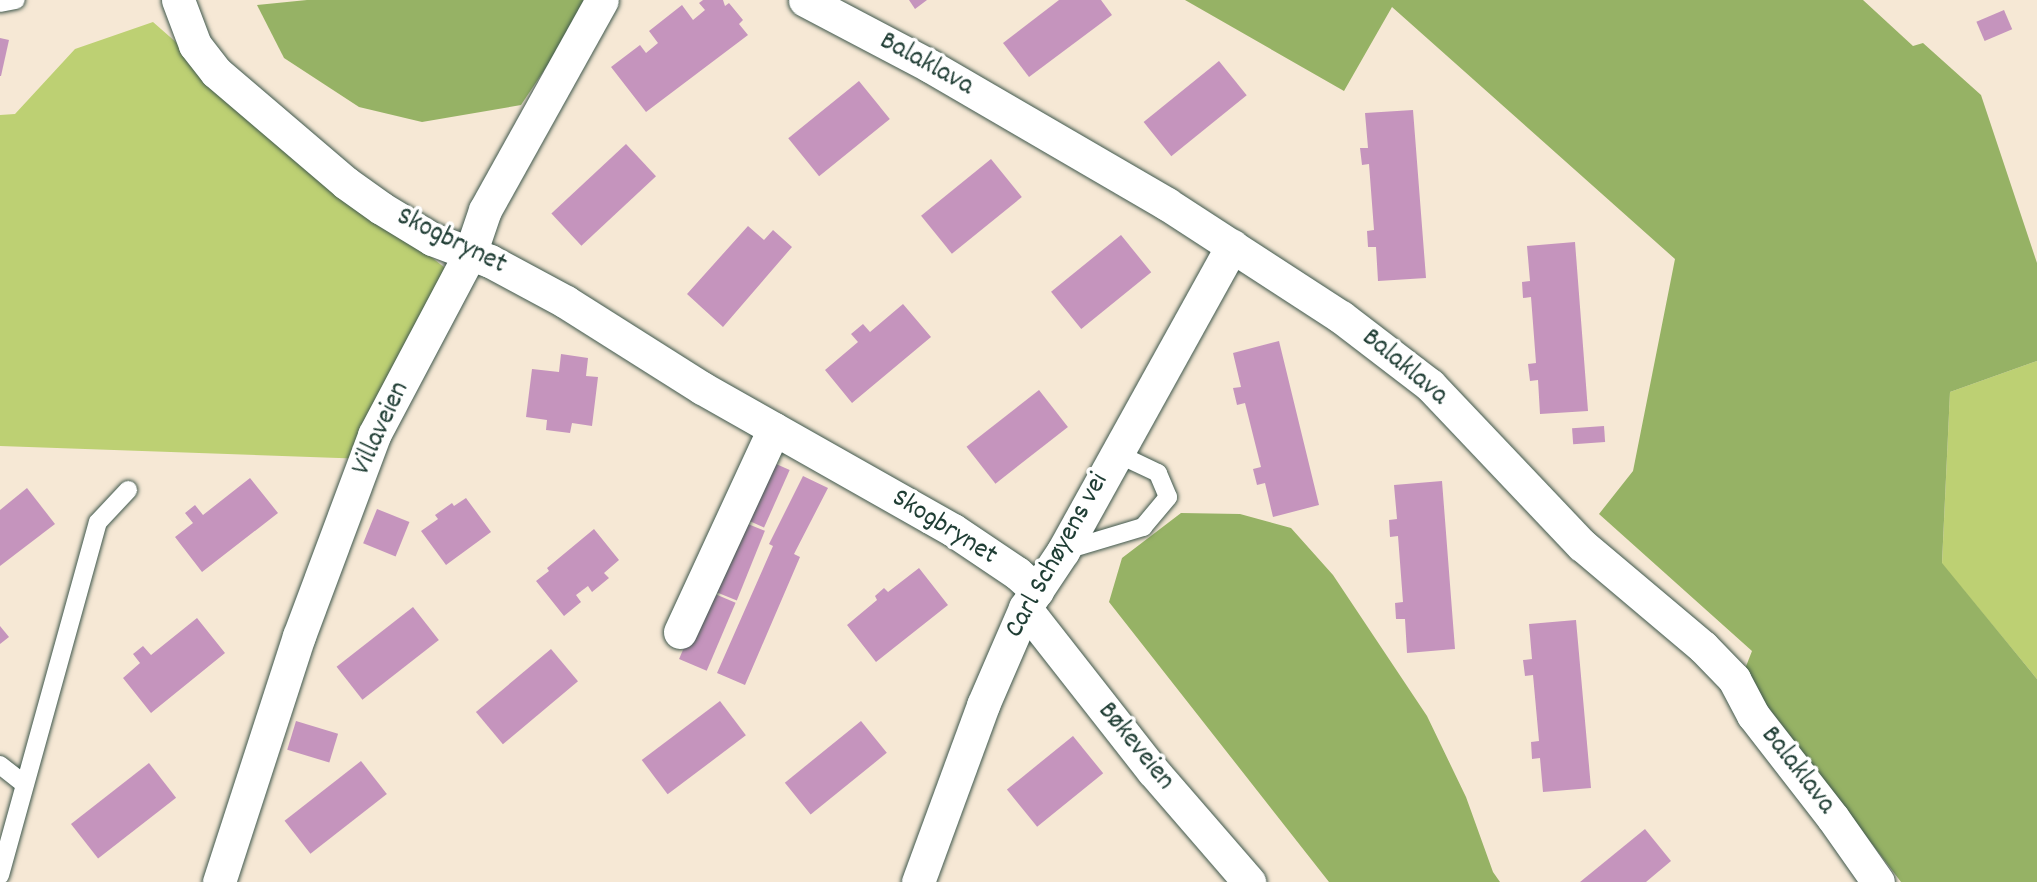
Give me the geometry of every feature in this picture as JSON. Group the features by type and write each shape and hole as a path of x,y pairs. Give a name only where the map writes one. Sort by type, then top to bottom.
{"street":[{"name":"Skogbrynet","path":"178,0 195,45 216,72 346,183 432,239 520,276 702,388 953,530 1017,573 1031,600"},
{"name":"Villaveien","path":"219,882 299,636 374,435 470,254 485,210 601,0"},
{"name":"Balaklava","path":"805,0 942,72 1167,204 1341,317 1430,385 1582,545 1719,662 1734,679 1768,736 1833,818 1878,882"},
{"name":"Carl Schøyens vei","path":"918,882 983,705 1031,600 1063,551 1232,246"},
{"path":"680,632 774,429"},
{"name":"Bøkeveien","path":"1031,600 1153,771 1249,882"}],"lane":[{"path":"0,3 16,0"},
{"path":"1063,551 1143,527 1168,497 1158,473 1116,453"},
{"path":"0,875 98,522 128,490"},
{"path":"0,765 24,784"}],"green space":[{"path":"307,0 591,0 521,105 422,122 359,107 284,58 257,5"},
{"path":"1185,0 1863,0 1913,46 1923,43 1981,95 2037,263 2037,361 1950,392 1942,563 2037,679 2037,882 1901,882 1743,674 1752,651 1599,514 1633,471 1675,259 1392,7 1344,91"},
{"path":"153,22 334,181 449,271 367,459 0,446 0,115 15,114 75,49"},
{"path":"2037,361 2037,679 1942,564 1950,392"},
{"path":"1181,513 1240,514 1291,528 1333,575 1427,716 1466,797 1493,872 1500,882 1329,882 1109,602 1122,558"}],"building":[{"path":"703,0 723,0 725,6 729,3 743,20 739,24 748,35 646,112 611,67 640,45 646,53 658,43 649,31 682,5 693,20 705,10 699,3"},
{"path":"909,0 927,0 915,9"},
{"path":"1059,0 1101,0 1112,15 1029,77 1003,43"},
{"path":"2004,10 2012,29 1985,41 1976,22"},
{"path":"0,38 9,40 1,76 0,76"},
{"path":"1219,61 1247,95 1171,156 1144,122"},
{"path":"859,81 890,119 819,176 788,138"},
{"path":"1413,110 1426,278 1378,281 1376,247 1368,247 1367,231 1374,230 1369,164 1362,165 1360,148 1368,148 1365,113"},
{"path":"626,144 656,176 581,246 551,214"},
{"path":"991,159 1022,197 952,254 921,216"},
{"path":"748,226 764,240 773,230 792,247 723,327 687,294"},
{"path":"1121,235 1151,272 1081,329 1051,292"},
{"path":"1575,242 1588,411 1540,414 1538,380 1530,381 1528,364 1536,363 1531,297 1523,298 1522,282 1530,281 1527,246"},
{"path":"903,304 931,337 852,403 825,370 858,342 851,334 863,324 870,332"},
{"path":"1279,341 1319,505 1273,517 1265,483 1257,485 1253,469 1261,467 1245,403 1237,405 1233,388 1241,387 1233,353"},
{"path":"561,354 588,358 586,376 598,377 592,426 572,423 570,433 546,430 547,420 526,417 532,369 559,372"},
{"path":"1039,390 1068,427 995,484 967,447"},
{"path":"1604,426 1605,442 1573,444 1572,428"},
{"path":"765,459 790,470 764,528 739,517"},
{"path":"803,476 828,488 794,554 800,557 745,685 717,673 773,546 769,544"},
{"path":"250,478 278,513 202,572 175,537 193,523 185,513 195,505 203,515"},
{"path":"1442,481 1455,649 1407,653 1405,619 1396,619 1395,603 1403,602 1398,536 1390,537 1389,520 1397,519 1394,485"},
{"path":"27,488 55,524 0,566 0,510"},
{"path":"466,498 491,532 446,565 421,531 438,519 435,515 452,503 454,506"},
{"path":"377,509 409,522 396,556 363,543"},
{"path":"738,520 765,531 737,600 710,590"},
{"path":"594,529 619,560 604,573 609,578 592,592 588,586 576,595 581,602 564,616 536,581 549,571 547,568"},
{"path":"919,568 948,605 876,662 847,625 877,600 875,596 884,588 888,592"},
{"path":"708,591 736,603 707,671 679,659"},
{"path":"413,607 439,640 362,700 337,667"},
{"path":"197,618 225,653 151,713 123,678 140,663 133,654 143,646 151,655"},
{"path":"1576,620 1591,788 1543,792 1540,758 1532,759 1531,742 1539,741 1533,675 1525,676 1523,660 1532,659 1529,624"},
{"path":"0,626 9,637 0,644"},
{"path":"551,649 578,681 503,744 476,712"},
{"path":"720,701 746,735 668,794 642,760"},
{"path":"296,721 338,734 329,763 287,750"},
{"path":"861,721 887,753 811,815 785,783"},
{"path":"1073,736 1103,773 1037,827 1007,789"},
{"path":"361,761 387,794 310,854 285,821"},
{"path":"149,763 176,798 98,859 71,824"},
{"path":"1645,829 1671,861 1646,882 1580,882"}]}
